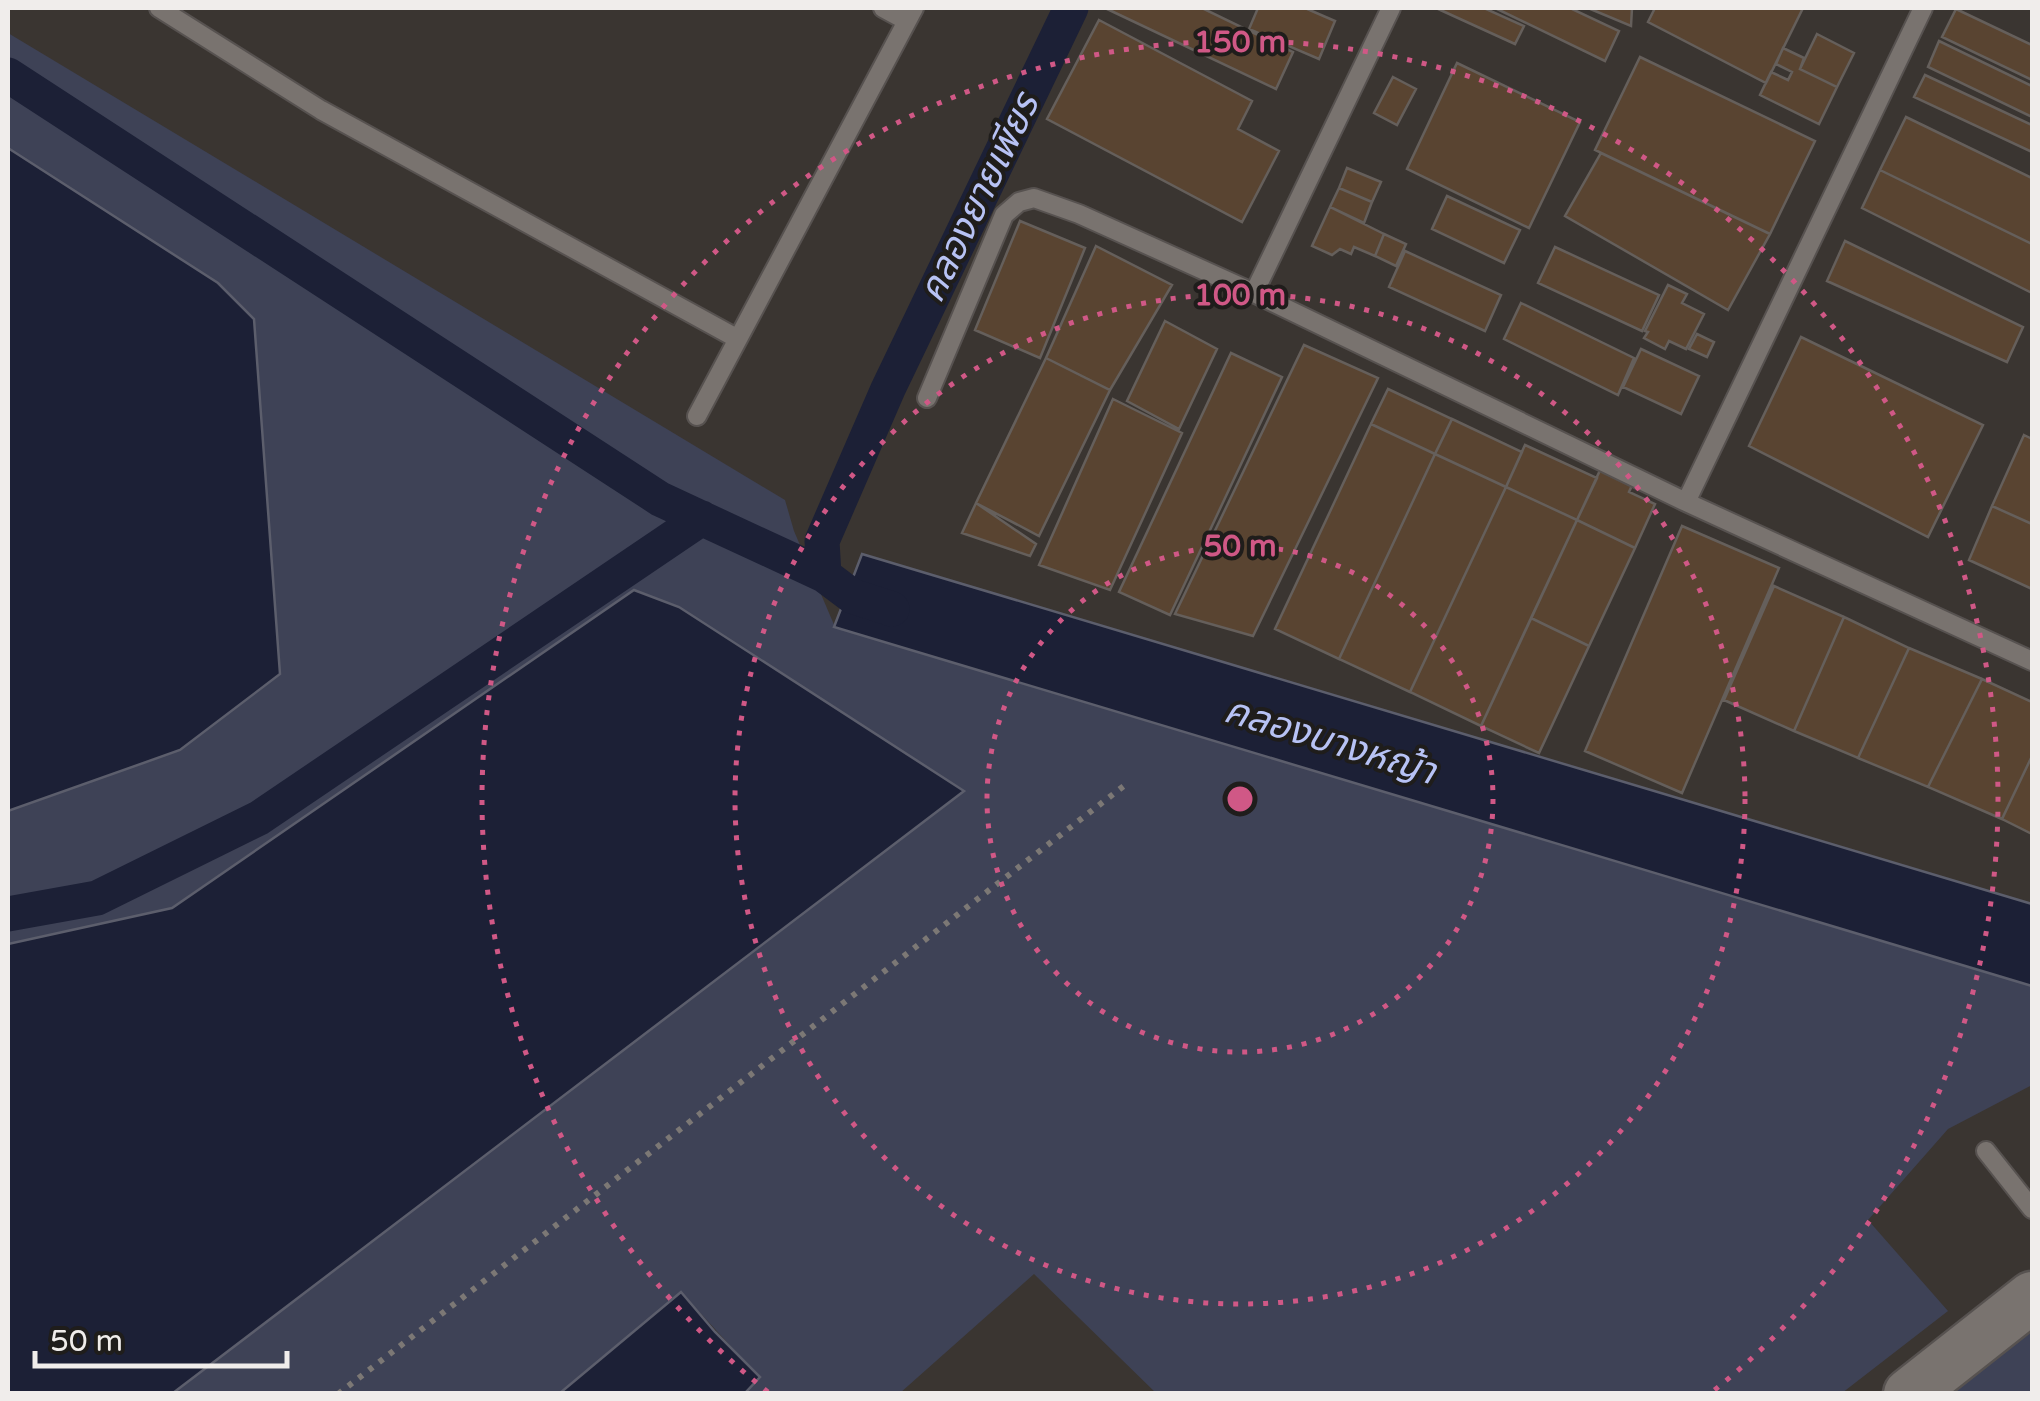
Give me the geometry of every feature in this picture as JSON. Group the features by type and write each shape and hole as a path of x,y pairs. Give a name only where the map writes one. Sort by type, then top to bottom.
{"main road":[{"path":"1909,1394 2032,1297"}],"lane":[{"path":"159,8 321,110 738,338"},
{"path":"698,416 910,14 883,8"},
{"path":"1254,294 1391,8"},
{"path":"1686,502 1923,8"},
{"path":"927,398 1004,216 1019,202 1034,198 1079,214 1254,294 1686,502 2032,661"},
{"path":"1986,1151 2032,1209"}],"path":[{"path":"338,1394 1125,786"}],"shaded area":[{"path":"8,33 785,500 835,627 2032,986 2032,1085 1948,1129 1868,1220 1948,1311 1842,1393 1157,1394 1034,1274 900,1393 745,1393 759,1377 681,1292 560,1393 173,1393 963,791 634,590 171,908 8,944 8,811 180,750 218,283 8,148"},
{"path":"2032,1326 2032,1393 1945,1393"}],"water":[{"path":"8,148 218,283 254,319 280,674 180,750 8,811"},
{"name":"คลองบางหญ้า","path":"862,554 2032,904 2032,986 834,627"},
{"path":"634,590 679,607 964,791 173,1393 8,1393 8,944 172,908"},
{"path":"681,1292 760,1377 745,1393 560,1393"}],"building":[{"path":"1105,8 1202,8 1293,52 1276,89"},
{"path":"1258,8 1305,8 1335,21 1319,59 1249,29"},
{"path":"1436,8 1484,8 1524,26 1515,44"},
{"path":"1495,8 1570,8 1619,31 1605,61"},
{"path":"1588,8 1632,8 1631,26"},
{"path":"1655,8 1803,8 1766,83 1648,22"},
{"path":"1956,9 2032,45 2032,80 1942,37"},
{"path":"1099,20 1252,101 1238,129 1279,151 1242,222 1047,119"},
{"path":"1817,34 1854,53 1837,87 1800,69"},
{"path":"1939,41 2032,86 2032,117 1928,67"},
{"path":"1783,48 1804,58 1800,69 1837,87 1819,124 1760,95 1771,72 1788,80 1792,72 1776,64"},
{"path":"1640,57 1815,141 1770,234 1595,150"},
{"path":"1457,63 1580,122 1529,228 1407,169"},
{"path":"1925,75 2032,125 2032,152 1914,97"},
{"path":"1393,77 1416,89 1397,125 1374,113"},
{"path":"1906,117 2032,178 2032,244 1880,170"},
{"path":"1601,153 1770,234 1728,310 1565,216"},
{"path":"1347,168 1381,182 1372,202 1339,188"},
{"path":"1880,170 2032,244 2032,293 1862,208"},
{"path":"1339,188 1372,202 1364,223 1330,207"},
{"path":"1447,196 1520,230 1504,263 1432,229"},
{"path":"1330,207 1384,234 1375,256 1354,247 1351,254 1340,249 1332,255 1312,246"},
{"path":"1020,221 1085,248 1040,358 975,330"},
{"path":"1384,234 1406,244 1396,266 1375,256"},
{"path":"1845,241 2023,327 2007,362 1827,281"},
{"path":"1096,246 1172,285 1110,390 1046,358"},
{"path":"1555,247 1659,295 1642,331 1538,283"},
{"path":"1405,251 1501,295 1485,331 1389,287"},
{"path":"1668,285 1687,294 1682,303 1704,314 1686,349 1669,341 1665,349 1644,338"},
{"path":"1521,303 1634,358 1618,395 1504,339"},
{"path":"1165,321 1217,349 1179,429 1127,401"},
{"path":"1697,334 1714,342 1707,357 1689,349"},
{"path":"1801,337 1983,425 1928,537 1749,446"},
{"path":"1304,345 1378,378 1253,636 1175,614"},
{"path":"1641,349 1699,376 1681,414 1623,387"},
{"path":"1231,353 1282,377 1170,615 1119,592"},
{"path":"1046,358 1110,390 1039,536 976,503"},
{"path":"1388,389 1452,419 1435,454 1371,424"},
{"path":"1113,399 1182,433 1110,590 1039,565"},
{"path":"1452,419 1522,452 1506,487 1435,454"},
{"path":"1371,424 1435,454 1339,659 1275,629"},
{"path":"2024,435 2032,439 2032,524 1992,506"},
{"path":"1525,445 1597,478 1577,520 1506,487"},
{"path":"1435,454 1506,487 1410,692 1339,659"},
{"path":"1602,466 1634,481 1629,492 1655,504 1635,548 1577,520"},
{"path":"1506,487 1577,520 1481,726 1410,692"},
{"path":"976,503 1036,544 1030,556 962,533"},
{"path":"1992,506 2032,524 2032,589 1969,560"},
{"path":"1577,520 1635,548 1589,646 1531,618"},
{"path":"1682,526 1779,568 1682,793 1585,751"},
{"path":"1774,586 1844,617 1794,731 1724,700"},
{"path":"1844,617 1909,648 1858,758 1794,731"},
{"path":"1531,618 1589,646 1539,753 1481,726"},
{"path":"1909,648 1982,679 1928,787 1858,758"},
{"path":"1982,679 2032,702 2032,756 2002,819 1928,787"},
{"path":"2032,756 2032,834 2002,819"}],"waterway":[{"name":"คลองยายเพียร","path":"892,609 852,596 824,575 822,541 888,389 1071,8"},
{"path":"8,75 660,499 824,575"},
{"path":"8,914 97,898 259,818 702,518"}]}
